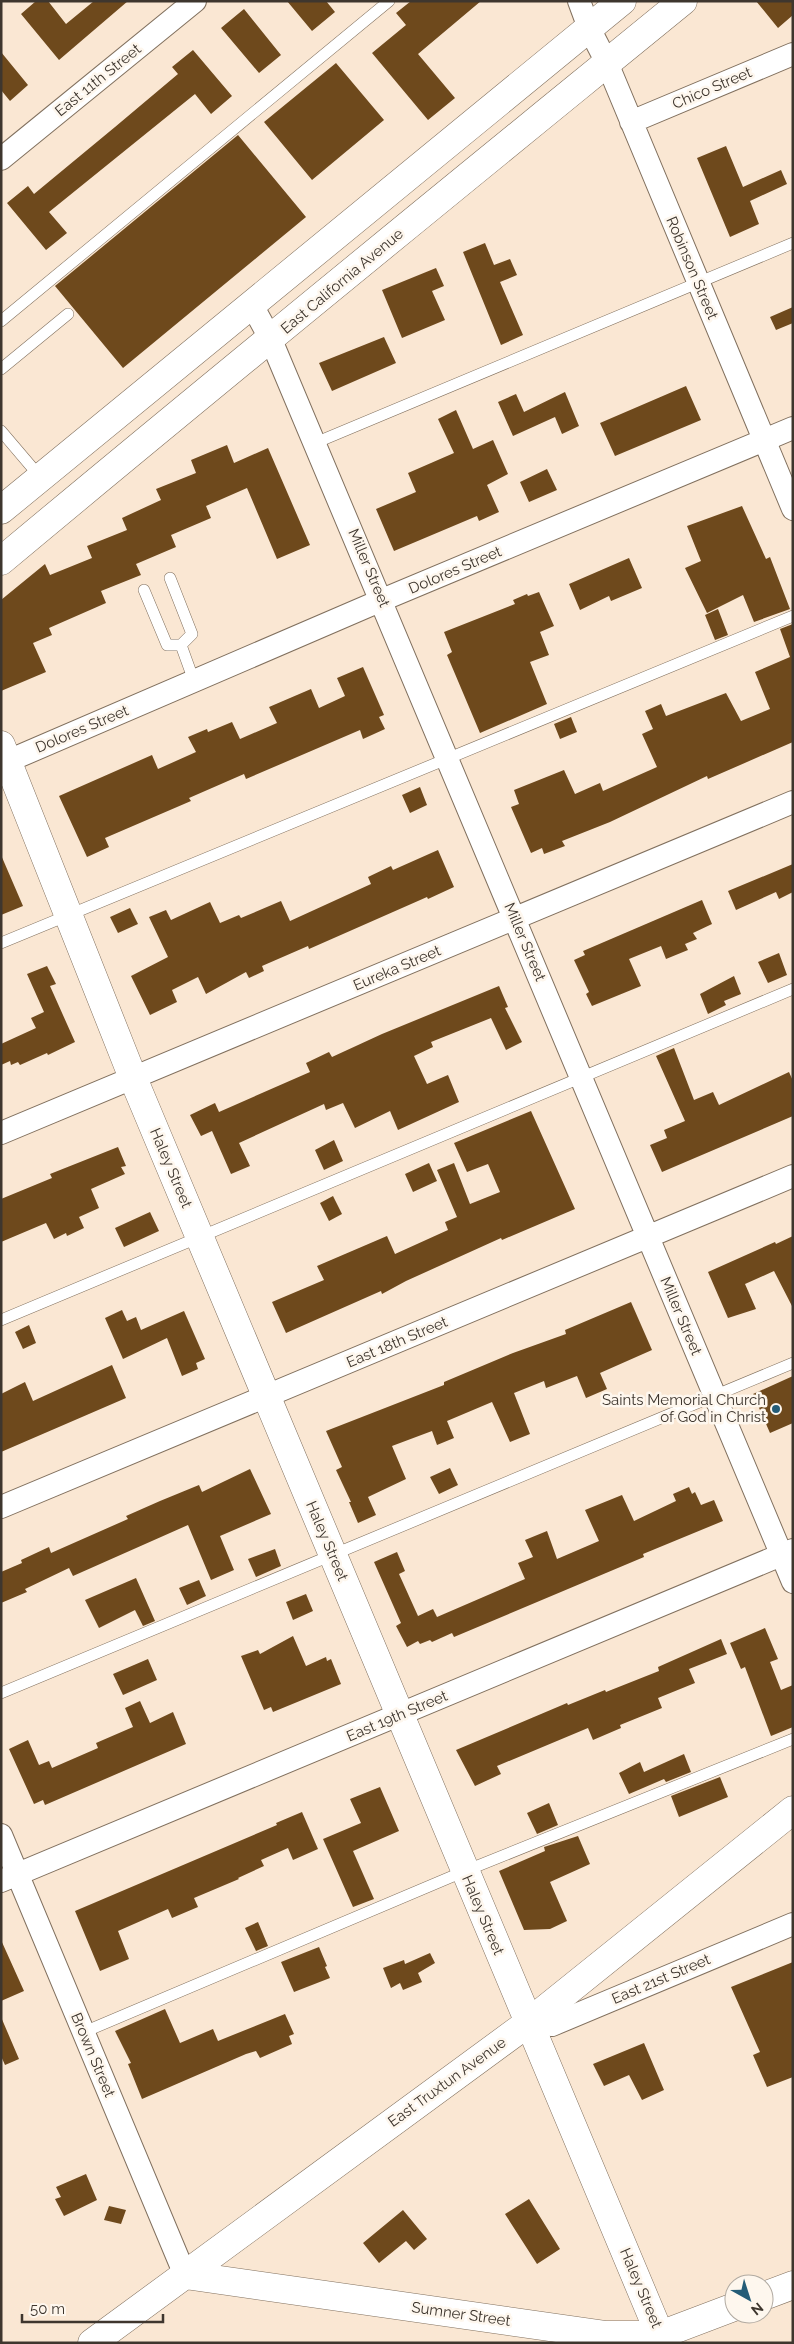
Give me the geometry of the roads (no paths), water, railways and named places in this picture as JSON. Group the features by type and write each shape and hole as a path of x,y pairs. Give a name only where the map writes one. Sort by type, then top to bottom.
{"main road":[{"path":"1,510 622,1"},
{"name":"East California Avenue","path":"1,561 159,428 271,340 683,1"},
{"name":"Haley Street","path":"5,753 133,1078 660,2334"},
{"name":"East Truxtun Avenue","path":"92,2343 528,2023 793,1810"},
{"name":"Sumner Street","path":"185,2275 606,2339 660,2334 724,2311"},
{"path":"774,2292 793,2285"}],"street":[{"name":"East 11th Street","path":"1,159 195,1"},
{"name":"Robinson Street","path":"579,1 589,28 607,63 793,509"},
{"name":"Chico Street","path":"631,122 793,54"},
{"name":"Miller Street","path":"252,305 271,340 382,600 715,1396 787,1553 793,1582"},
{"name":"Dolores Street","path":"5,753 194,681 793,428"},
{"name":"Eureka Street","path":"1,1133 793,802"},
{"name":"East 18th Street","path":"1,1507 793,1176"},
{"name":"East 19th Street","path":"9,1878 787,1553"},
{"name":"Brown Street","path":"1,1835 9,1878 84,2032 185,2275"},
{"name":"East 21st Street","path":"528,2023 552,2025 793,1924"}],"lane":[{"path":"1,321 389,1"},
{"path":"315,443 793,243"},
{"path":"1,369 68,314"},
{"path":"1,430 41,478"},
{"path":"144,590 167,644 181,645 192,634 170,578"},
{"path":"1,943 793,616"},
{"path":"181,645 194,681"},
{"path":"1,1320 793,989"},
{"path":"1,1693 793,1363"},
{"path":"84,2032 465,1871 791,1742"}],"place":[{"name":"Saints Memorial Church of God in Christ","path":"776,1409"}]}
